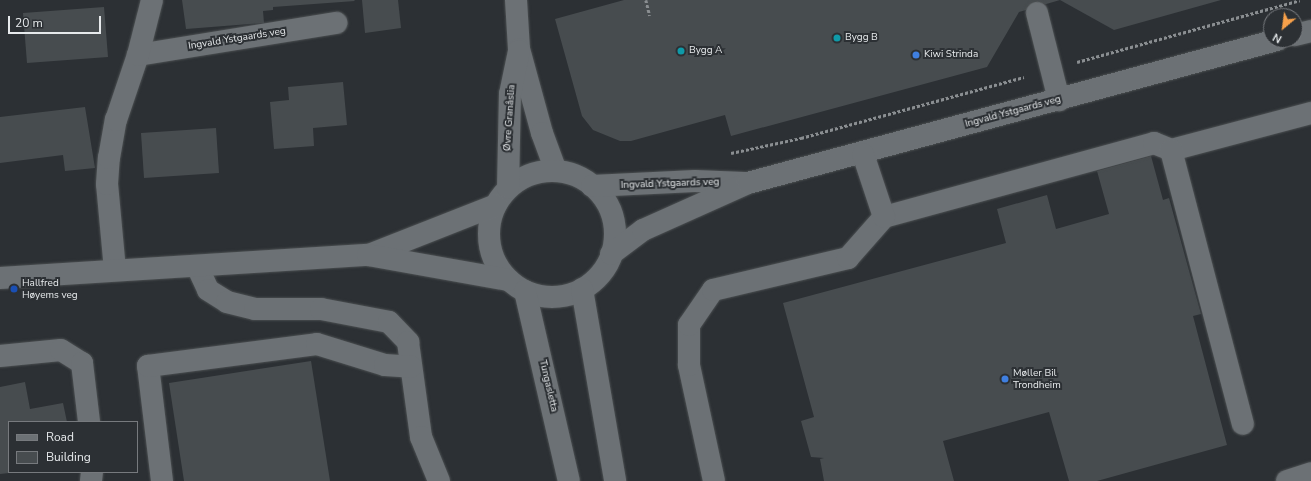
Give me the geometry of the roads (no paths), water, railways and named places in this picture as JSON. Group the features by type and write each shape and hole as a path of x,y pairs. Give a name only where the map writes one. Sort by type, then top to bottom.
{"street":[{"path":"115,270 107,184 108,158 116,120 138,54 152,0"},
{"name":"Øvre Granåslia","path":"516,0 519,49 542,133 556,171"},
{"path":"1037,13 1059,100"},
{"name":"Ingvald Ystgaards veg","path":"138,54 336,23"},
{"name":"Ingvald Ystgaards veg","path":"611,254 643,230 748,183 863,154 1263,44"},
{"name":"Øvre Granåslia","path":"502,197 510,94 519,49"},
{"path":"714,481 689,365 689,325 713,290 848,258 884,218 1154,143 1171,150 1311,113"},
{"path":"1171,150 1243,424"},
{"path":"863,154 884,218"},
{"path":"0,278 368,255 517,285 544,296 563,296 582,290 597,278 611,254 614,244 614,224 609,206 592,186 583,179 556,171 526,176 502,197 368,255"},
{"name":"Ingvald Ystgaards veg","path":"592,186 695,181 748,183"},
{"path":"502,197 490,225 490,247 497,265 517,285"},
{"path":"196,266 208,290 227,302 255,309 321,309 389,322 408,342 422,437 440,481"},
{"name":"Tungasletta","path":"517,285 569,481"},
{"path":"582,290 615,481"},
{"path":"162,481 148,366 317,344 385,365 411,367"},
{"path":"0,356 61,350 82,363 89,421"},
{"path":"1287,481 1311,473"}],"place":[{"name":"Bygg B","path":"837,38"},
{"name":"Bygg A","path":"681,51"},
{"name":"Kiwi Strinda","path":"916,55"},
{"name":"Hallfred Høyems veg","path":"14,289"},
{"name":"Møller Bil Trondheim","path":"1005,379"}]}
